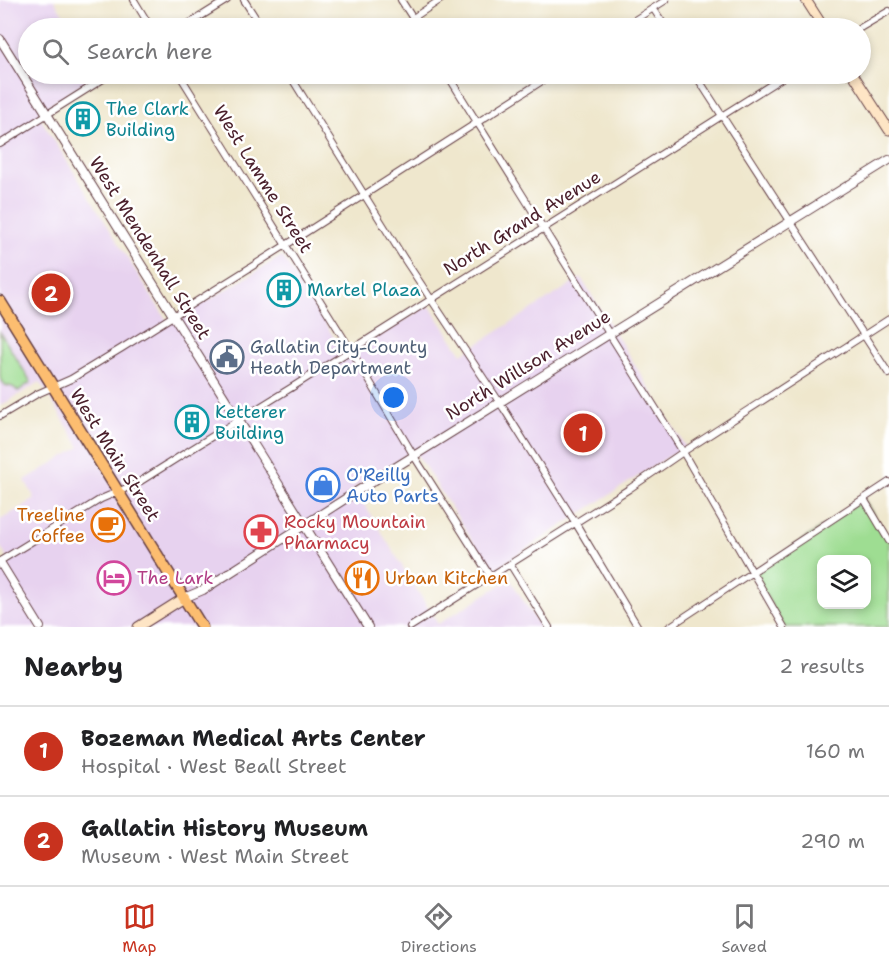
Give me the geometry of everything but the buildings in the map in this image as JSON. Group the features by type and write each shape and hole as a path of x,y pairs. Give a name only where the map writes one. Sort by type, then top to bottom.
{"highway":[{"name":"West Main Street","path":"0,301 202,627"}],"main road":[{"path":"807,0 818,18"},
{"path":"859,84 889,130"},
{"path":"138,627 184,598"}],"street":[{"path":"134,0 145,18"},
{"path":"198,18 227,0"},
{"path":"244,0 256,18"},
{"path":"402,0 413,18 440,0"},
{"path":"638,18 666,0"},
{"path":"653,8 660,18"},
{"path":"871,22 889,11"},
{"name":"West Mendenhall Street","path":"0,39 18,68"},
{"name":"West Mendenhall Street","path":"28,84 368,627"},
{"path":"0,144 95,84"},
{"name":"West Lamme Street","path":"185,84 490,576"},
{"path":"296,84 575,522 638,627"},
{"path":"453,84 683,452 784,627"},
{"path":"0,416 37,394 71,379 173,316 537,84"},
{"path":"702,84 889,374"},
{"name":"North Grand Avenue","path":"0,562 101,499 136,484 772,84"},
{"name":"North Willson Avenue","path":"184,598 203,590 499,402 889,160"},
{"path":"410,627 629,489 889,319"},
{"path":"669,627 889,482"},
{"path":"864,499 889,541"},
{"path":"0,562 40,627"},
{"path":"510,564 549,627"}],"shaded area":[{"path":"0,0 54,0 66,18 18,18 18,84 81,84 37,113 169,324 282,256 346,356 429,305 462,354 581,278 685,446 492,571 414,450 354,488 438,624 510,579 540,627 0,627 0,569 10,563 0,546 0,520 35,499 25,480 80,447 40,382 0,406"}],"green space":[{"path":"0,332 31,382 18,391 5,385 0,378"},
{"path":"864,499 889,540 889,627 784,627 753,573"}],"place":[{"name":"The Clark Building","path":"83,119"},
{"name":"Martel Plaza","path":"284,290"},
{"name":"Gallatin History Museum","path":"51,293"},
{"name":"Gallatin City-County Heath Department","path":"227,357"},
{"name":"Ketterer Building","path":"192,422"},
{"name":"Bozeman Medical Arts Center","path":"583,433"},
{"name":"O'Reilly Auto Parts","path":"323,485"},
{"name":"Treeline Coffee","path":"108,525"},
{"name":"Rocky Mountain Pharmacy","path":"261,532"},
{"name":"The Lark","path":"114,578"},
{"name":"Urban Kitchen","path":"362,578"}]}
